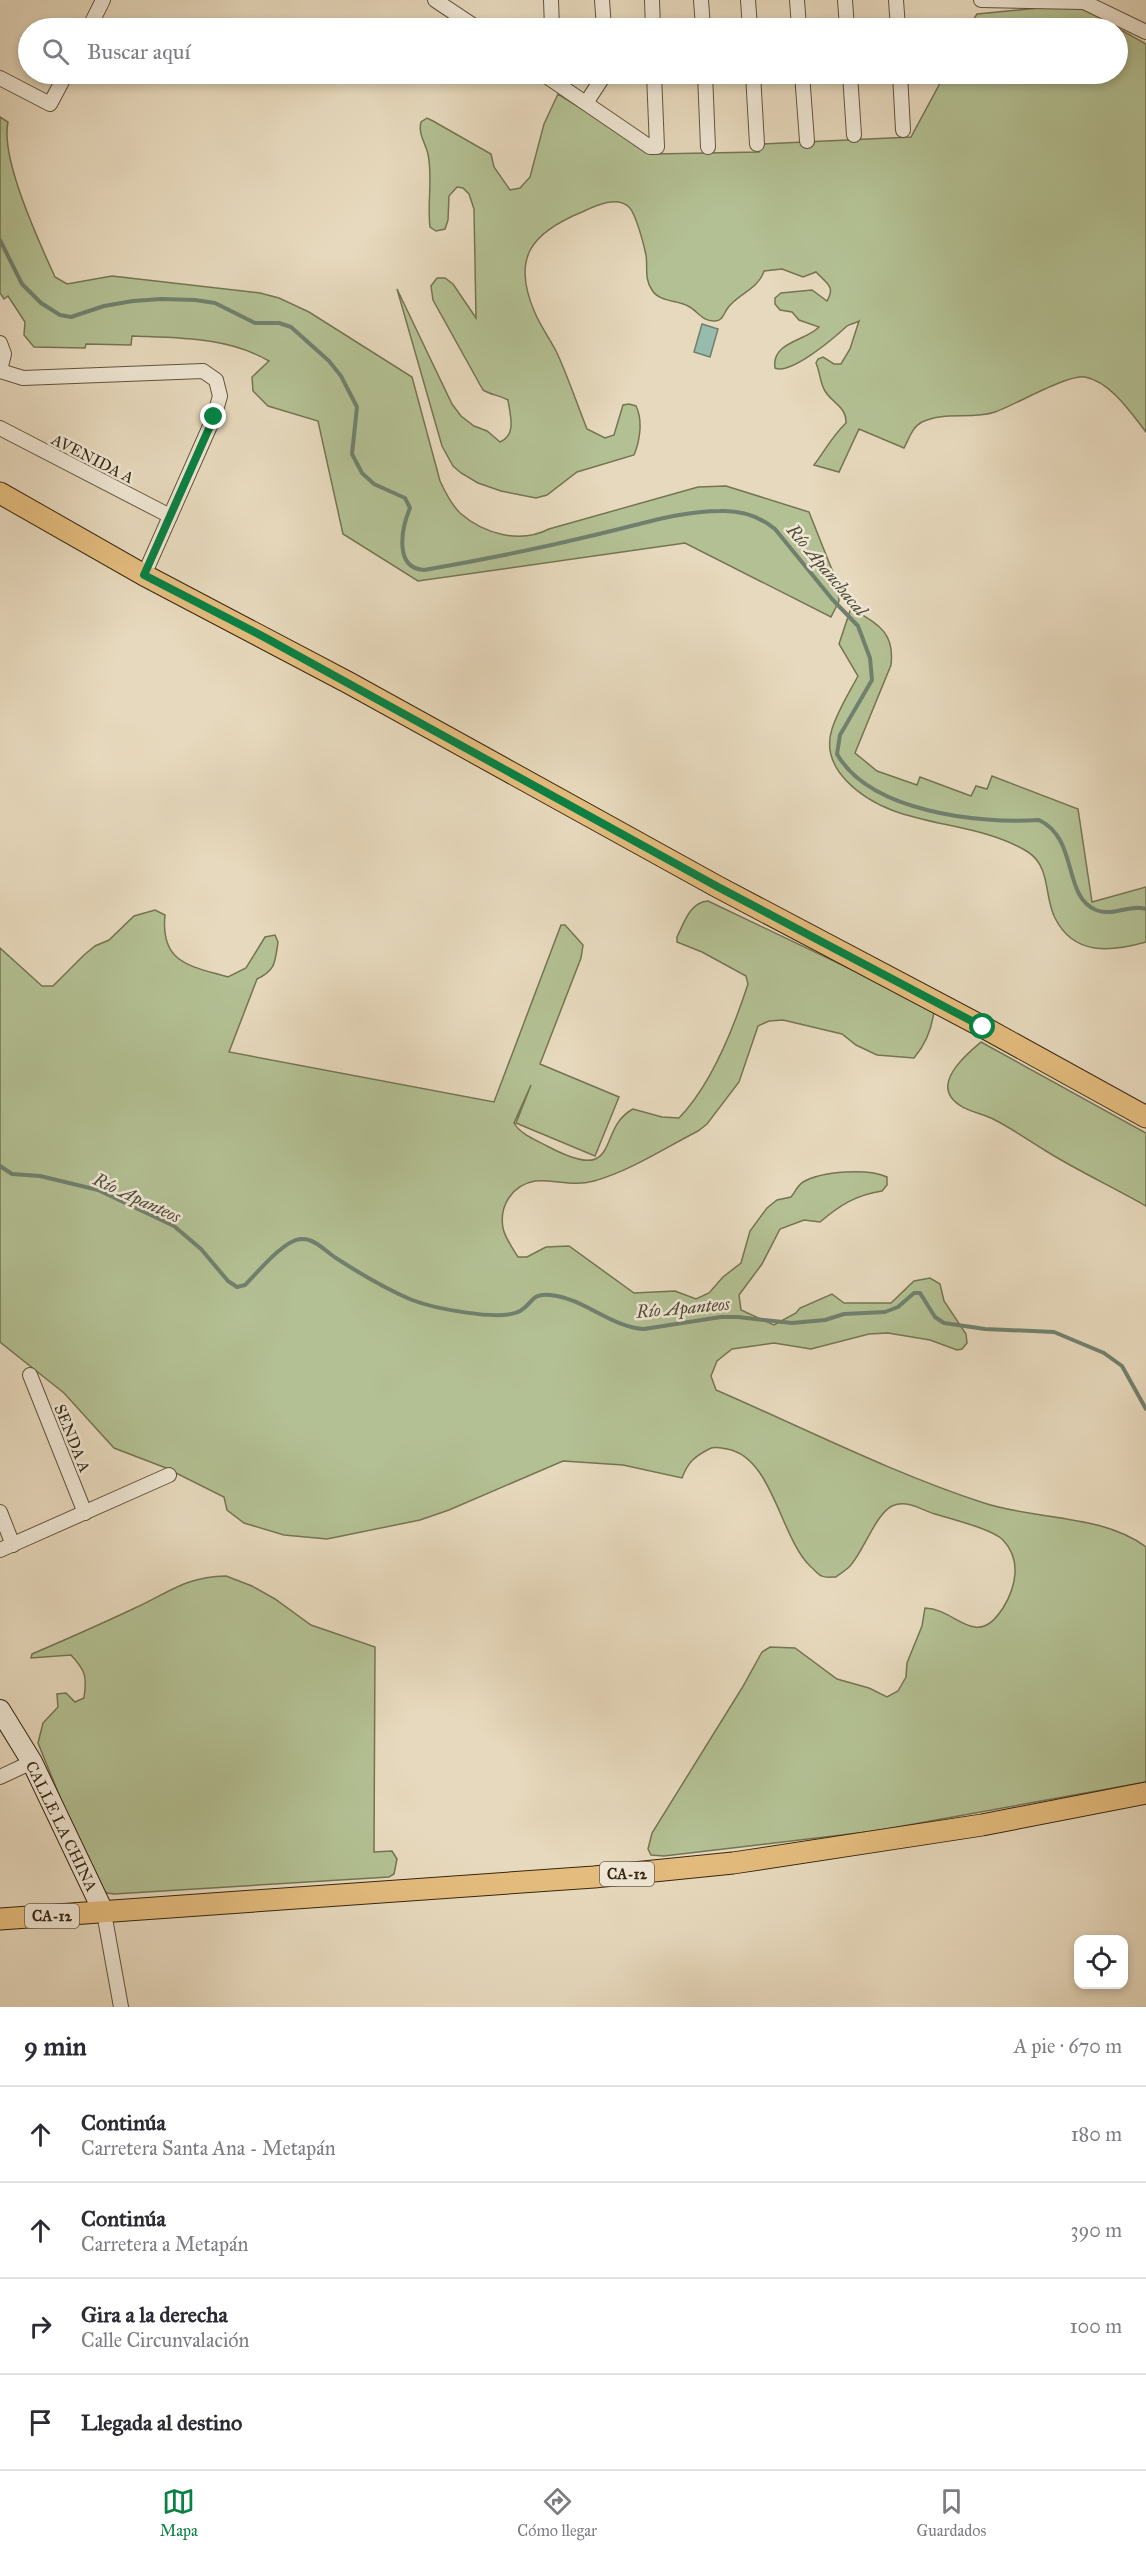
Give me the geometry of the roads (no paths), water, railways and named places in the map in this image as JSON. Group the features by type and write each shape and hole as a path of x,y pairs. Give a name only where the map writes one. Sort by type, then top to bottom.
{"main road":[{"path":"0,493 144,575 302,657 718,887 983,1027 1146,1117"},
{"name":"CALLE LA CHINA","path":"0,1710 32,1762 104,1913"},
{"name":"CA-12","path":"0,1918 104,1913 594,1877 733,1863 982,1825 1146,1793"}],"street":[{"path":"94,18 103,0"},
{"path":"435,0 462,18"},
{"path":"551,0 552,18"},
{"path":"602,0 603,18"},
{"path":"652,0 653,18"},
{"path":"701,0 702,18"},
{"path":"748,0 749,18"},
{"path":"797,0 798,18"},
{"path":"845,0 846,18"},
{"path":"896,0 897,18"},
{"path":"981,0 1084,2 1117,18"},
{"path":"1128,23 1146,32"},
{"path":"0,78 50,104 61,84"},
{"path":"558,84 650,147 657,147 654,84"},
{"path":"586,103 598,84"},
{"path":"705,84 708,147"},
{"path":"754,84 757,144"},
{"path":"803,84 807,141"},
{"path":"851,84 854,135"},
{"path":"901,84 903,130"},
{"path":"0,344 4,354 0,370 23,378 203,371 216,380 220,389 218,404 144,575"},
{"name":"AVENIDA A","path":"0,428 170,516"},
{"name":"SENDA A","path":"30,1375 85,1513"},
{"path":"0,1550 169,1475"},
{"path":"0,1512 13,1545"},
{"path":"0,1777 32,1762"},
{"path":"104,1913 121,2007"}],"waterway":[{"name":"Río Apanchacal","path":"0,240 22,284 41,303 60,315 71,317 104,306 133,301 195,300 215,303 255,323 279,323 291,327 329,361 341,376 357,407 352,454 362,473 374,484 405,498 410,508 404,525 402,545 404,555 414,568 424,570 490,558 689,513 735,512 763,521 775,529 832,599 858,626 870,658 872,680 840,735 837,754 853,774 874,789 928,810 987,820 1039,820 1052,829 1060,840 1078,893 1085,903 1102,912 1133,908 1146,909"},
{"name":"Río Apanteos","path":"0,1166 12,1174 40,1176 98,1190 174,1226 201,1249 228,1281 237,1287 245,1285 286,1245 293,1241 307,1239 373,1280 402,1296 422,1303 466,1313 498,1315 520,1311 535,1297 550,1295 574,1301 620,1323 644,1329 721,1317 792,1323 825,1320 844,1314 885,1312 898,1307 914,1293 920,1293 935,1317 944,1323 985,1329 1054,1332 1104,1353 1122,1366 1146,1409"}]}
